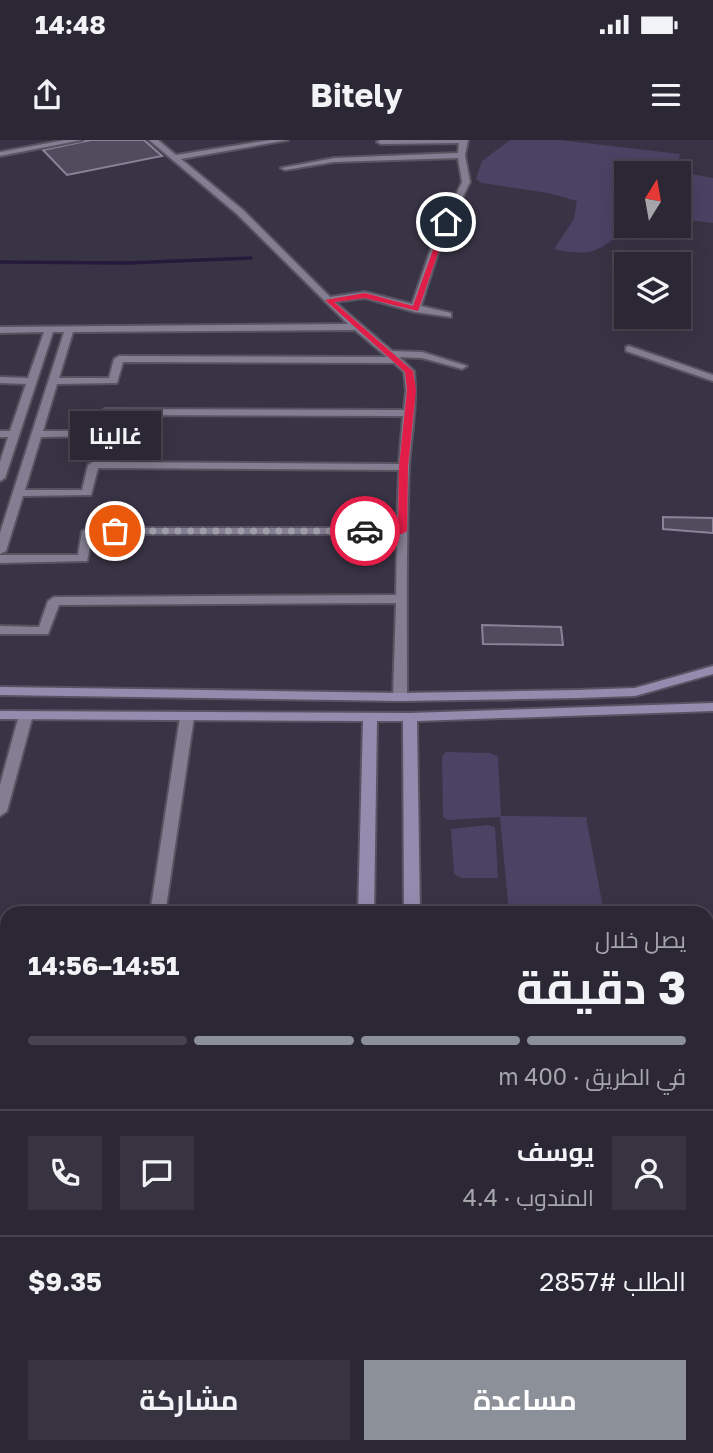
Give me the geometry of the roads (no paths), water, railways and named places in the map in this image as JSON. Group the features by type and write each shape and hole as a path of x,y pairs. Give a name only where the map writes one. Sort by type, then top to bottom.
{"main road":[{"path":"0,691 400,698 635,692 713,670"},
{"path":"0,715 410,717 713,707"},
{"path":"366,906 370,717"},
{"path":"410,717 412,906"}],"street":[{"path":"0,154 78,140"},
{"path":"152,140 240,212 328,300 409,371 411,390 402,531 400,698"},
{"path":"175,158 284,140"},
{"path":"381,142 464,140 461,155 466,182 438,240 415,309"},
{"path":"285,168 334,160 461,155"},
{"path":"328,300 365,295 448,315"},
{"path":"0,330 357,327"},
{"path":"0,478 49,331"},
{"path":"0,551 69,331"},
{"path":"629,349 713,378"},
{"path":"54,381 113,382 119,359 422,355 462,366"},
{"path":"0,380 33,381"},
{"path":"37,434 99,434 104,412 409,413"},
{"path":"0,434 15,435"},
{"path":"18,493 87,493 93,465 404,467"},
{"path":"0,559 83,559 88,531 402,531"},
{"path":"0,631 44,631 54,601 403,600"},
{"path":"0,811 26,715"},
{"path":"158,906 187,717"}],"waterway":[{"path":"0,262 127,263 251,258"}],"place":[{"name":"غالينا","path":"115,531"}]}
